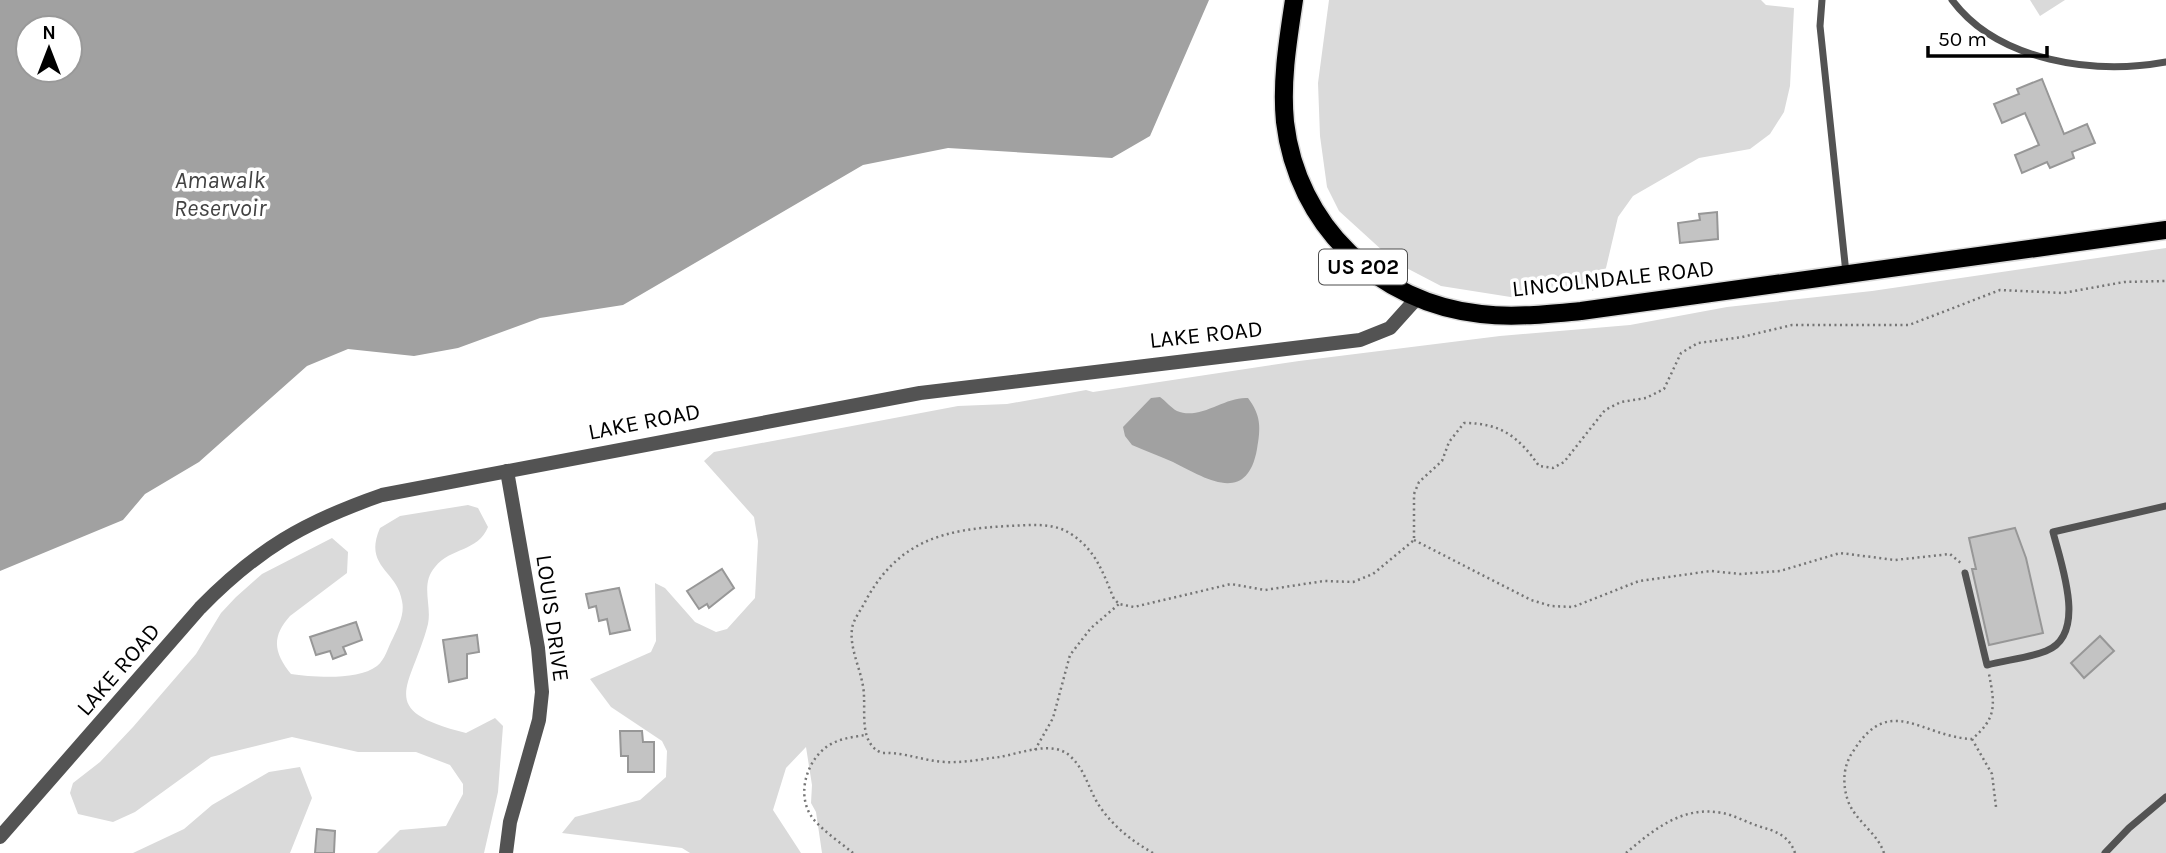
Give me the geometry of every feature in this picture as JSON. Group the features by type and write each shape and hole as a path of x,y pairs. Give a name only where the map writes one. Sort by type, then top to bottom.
{"main road":[{"name":"LINCOLNDALE ROAD","path":"1294,0 1284,92 1285,120 1297,172 1320,217 1352,258 1393,287 1447,308 1481,314 1546,314 2166,230"}],"street":[{"name":"LAKE ROAD","path":"0,837 200,608 235,572 285,536 340,510 382,495 920,393 1360,340 1390,328 1417,298"},
{"name":"LOUIS DRIVE","path":"506,853 510,822 539,720 542,692 538,648 507,471"}],"lane":[{"path":"1822,0 1820,26 1846,274"},
{"path":"1952,0 1994,38 2030,54 2061,61 2104,65 2143,66 2166,62"},
{"path":"1965,573 1987,665 2048,651 2065,633 2070,612 2053,532 2166,506"},
{"path":"2105,853 2166,797"}],"path":[{"path":"1414,540 1414,494 1419,482 1442,461 1449,442 1464,423 1506,431 1522,442 1539,467 1553,468 1564,462 1605,410 1621,402 1646,398 1664,389 1681,353 1698,343 1742,337 1791,324 1909,324 2000,290 2063,293 2124,282 2166,281"},
{"path":"1119,604 1094,553 1057,528 1035,524 976,528 938,536 901,556 890,566 876,583 852,626 864,688 866,734 870,745 882,754 901,752 947,762 1035,750 1055,749 1069,754 1083,771 1100,807 1114,824 1128,838 1153,853"},
{"path":"1414,540 1510,591 1551,606 1573,607 1614,589 1650,579 1711,571 1740,574 1780,571 1840,553 1895,560 1950,554 1960,560 1965,573"},
{"path":"1035,750 1054,718 1070,655 1078,641 1119,604 1147,606 1167,597 1231,584 1265,590 1324,582 1353,582 1373,574 1414,540"},
{"path":"1884,853 1880,840 1859,820 1848,802 1843,781 1847,760 1861,737 1876,724 1895,719 1915,722 1952,738 1972,739 1988,726 1993,710 1987,665"},
{"path":"853,853 814,821 803,795 806,778 824,749 835,742 866,734"},
{"path":"1972,739 1992,774 1996,807"},
{"path":"1626,853 1655,828 1675,818 1706,812 1723,813 1782,834 1791,843 1795,853"}],"shaded area":[{"path":"1329,0 1761,0 1766,5 1794,8 1790,86 1784,112 1770,134 1750,149 1699,158 1633,196 1618,217 1606,268 1593,291 1567,287 1517,298 1441,286 1395,262 1339,211 1327,187 1320,136 1318,83"},
{"path":"2030,0 2065,0 2040,16"},
{"path":"2166,248 2166,853 822,853 816,812 811,803 812,785 806,747 786,768 773,810 801,853 690,853 682,848 562,833 575,817 640,800 666,777 667,751 662,741 611,707 590,679 651,652 656,641 655,583 665,588 695,622 716,632 727,629 755,598 758,541 754,517 704,461 714,452 958,406 1007,404 1086,390 1093,392 1299,361 1500,336 1630,325 1727,307 1872,291"},
{"path":"468,505 478,508 488,527 478,541 441,561 428,580 428,624 406,694 409,706 419,715 437,724 466,733 495,718 503,726 498,792 484,853 377,853 400,830 446,826 463,794 463,784 450,765 416,752 358,752 292,737 211,757 135,812 113,822 78,814 70,793 73,783 100,762 133,727 196,654 221,613 262,574 332,538 348,552 347,573 290,616 277,638 278,652 291,674 335,677 369,671 384,657 403,611 399,591 378,560 376,541 380,528 400,516"},
{"path":"300,767 312,798 290,853 133,853 184,829 212,805 269,772"}],"water":[{"name":"Amawalk Reservoir","path":"0,0 1209,0 1150,136 1112,158 948,148 863,165 623,305 540,318 458,348 414,356 348,349 307,366 199,462 145,494 123,520 0,571"},
{"path":"1160,397 1175,410 1186,413 1204,411 1239,398 1248,398 1258,416 1259,435 1252,467 1244,477 1223,483 1211,480 1132,445 1125,436 1123,427 1151,398"}],"building":[{"path":"2042,79 2064,134 2087,124 2095,143 2072,152 2074,158 2050,168 2047,162 2022,173 2015,155 2039,145 2025,113 2002,123 1994,104 2019,94 2017,89"},
{"path":"1717,212 1718,239 1680,243 1678,223 1700,220 1699,214"},
{"path":"2015,528 2026,558 2043,633 1989,645 1972,569 1976,569 1969,538"},
{"path":"722,569 734,588 709,608 707,604 699,609 687,591"},
{"path":"619,588 630,630 610,634 607,619 599,621 596,606 589,608 586,594"},
{"path":"356,622 362,640 343,647 346,654 333,659 330,651 316,655 310,637"},
{"path":"477,635 479,652 467,654 467,678 449,682 443,640"},
{"path":"2100,636 2114,651 2084,678 2071,663"},
{"path":"620,731 642,731 643,742 654,742 654,772 628,772 628,756 621,756"},
{"path":"317,829 335,831 334,853 315,853"}]}
